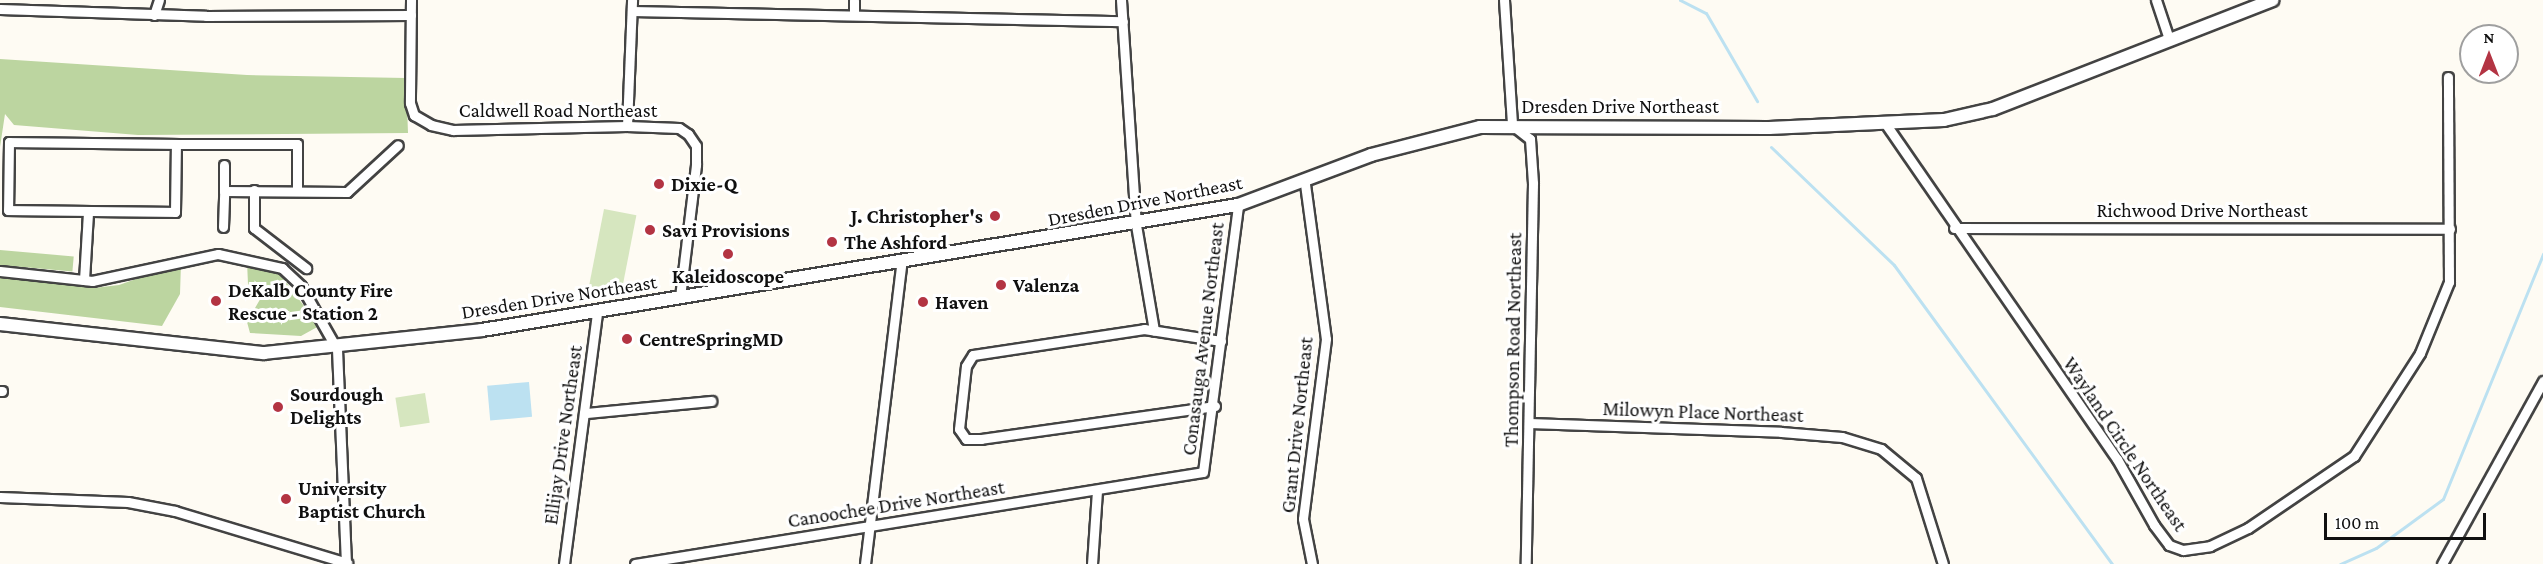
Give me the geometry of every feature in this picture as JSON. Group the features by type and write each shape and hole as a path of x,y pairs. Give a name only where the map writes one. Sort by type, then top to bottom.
{"street":[{"path":"154,15 159,0"},
{"name":"Caldwell Road Northeast","path":"411,0 410,103 414,115 431,124 453,130 627,126 679,128 696,146 680,297"},
{"path":"627,126 632,0"},
{"path":"854,0 854,13"},
{"path":"1121,0 1136,225 1154,330"},
{"path":"1504,0 1512,125"},
{"path":"2156,0 2169,39"},
{"name":"Dresden Drive Northeast","path":"0,324 264,353 337,349 597,312 902,260 1136,225 1238,205 1305,184 1436,135 1512,125 1885,123 1944,120 1993,109 2273,0"},
{"path":"0,9 154,15 411,15"},
{"path":"632,11 854,13 1123,21"},
{"name":"Wayland Circle Northeast","path":"1885,123 1954,228 2117,459 2154,525 2169,545 2183,550 2210,546 2248,528 2354,456 2380,423 2437,321 2449,282 2448,77"},
{"name":"Thompson Road Northeast","path":"1512,125 1530,138 1533,183 1526,564"},
{"path":"176,144 175,212 88,213 8,210 9,142 297,144 297,190"},
{"path":"224,191 347,192 398,145"},
{"path":"223,227 224,165"},
{"name":"Grant Drive Northeast","path":"1305,184 1326,339 1303,519 1312,564"},
{"path":"254,190 254,228 306,268"},
{"name":"Conasauga Avenue Northeast","path":"1163,482 1203,472 1215,406 1238,205"},
{"path":"84,280 88,213"},
{"name":"Richwood Drive Northeast","path":"1954,228 2450,229"},
{"path":"0,272 84,280 138,274 193,256 256,259 282,268 301,286 337,349 346,563 175,510 128,502 0,497"},
{"path":"865,564 902,260"},
{"name":"Ellijay Drive Northeast","path":"564,564 586,413 597,312"},
{"path":"1215,406 981,439 966,439 959,429 966,366 973,355 1154,330 1221,341"},
{"path":"2442,564 2543,381"},
{"path":"586,413 711,401"},
{"name":"Milowyn Place Northeast","path":"1529,423 1781,432 1842,437 1875,447 1916,478 1943,564"},
{"name":"Canoochee Drive Northeast","path":"634,564 870,525 1163,482"},
{"path":"1092,564 1097,491"}],"green space":[{"path":"0,59 247,75 406,78 408,133 138,135 14,125 5,114 0,147"},
{"path":"604,209 636,215 621,293 589,287"},
{"path":"0,250 74,256 72,271 0,265"},
{"path":"247,262 280,274 319,326 301,336 250,333 247,322 262,296 248,284"},
{"path":"181,263 180,294 162,326 0,307 0,275 94,288 119,285"},
{"path":"425,393 430,423 400,427 395,398"}],"water":[{"path":"529,382 532,417 490,421 487,386"}],"waterway":[{"path":"1680,0 1706,13 1757,101"},
{"path":"1771,147 1894,265 2112,564"},
{"path":"2340,564 2376,548 2443,499 2543,254"}],"place":[{"name":"Dixie-Q","path":"659,184"},
{"name":"J. Christopher's","path":"995,216"},
{"name":"Savi Provisions","path":"650,230"},
{"name":"The Ashford","path":"832,242"},
{"name":"Kaleidoscope","path":"728,254"},
{"name":"Valenza","path":"1001,285"},
{"name":"DeKalb County Fire Rescue - Station 2","path":"216,301"},
{"name":"Haven","path":"923,302"},
{"name":"CentreSpringMD","path":"627,339"},
{"name":"Sourdough Delights","path":"278,407"},
{"name":"University Baptist Church","path":"286,499"}]}
